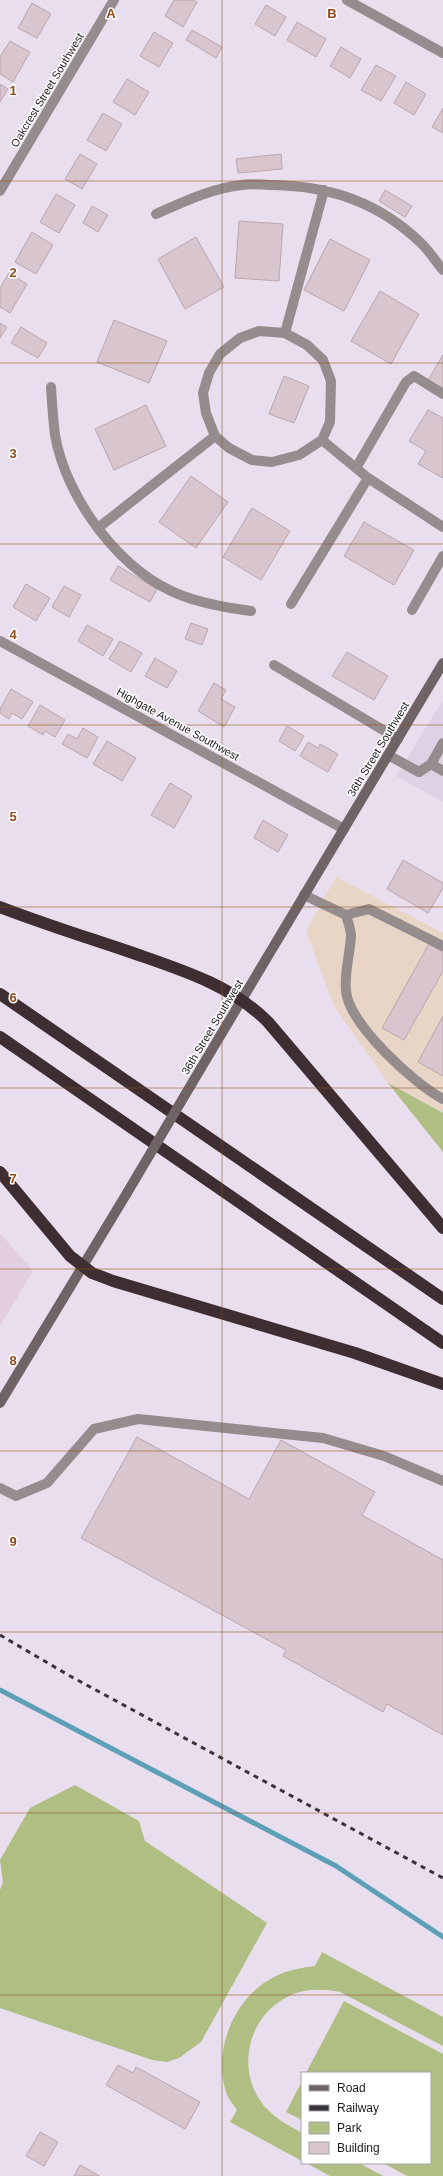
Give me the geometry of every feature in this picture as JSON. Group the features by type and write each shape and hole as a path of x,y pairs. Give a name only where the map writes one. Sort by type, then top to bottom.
{"highway":[{"path":"0,907 178,968 215,984 242,999 268,1022 443,1228"},
{"path":"0,994 443,1299"},
{"path":"0,1037 443,1343"},
{"path":"0,1172 61,1246 83,1267 113,1281 355,1353 443,1384"}],"street":[{"name":"Oakcrest Street Southwest","path":"0,191 114,0"},
{"path":"347,0 443,52"},
{"path":"156,214 198,195 242,184 288,185 324,190 359,200 394,222 422,244 443,270"},
{"path":"285,333 324,190"},
{"path":"259,331 285,333 307,345 323,360 331,381 330,422 322,440 298,455 272,462 252,460 229,448 215,436 206,413 203,393 209,373 220,354 240,338 259,331"},
{"path":"356,468 406,382 414,376 443,394"},
{"path":"51,387 56,436 66,472 83,508 98,528 118,550 148,577 182,595 210,604 251,611"},
{"path":"98,528 215,436"},
{"path":"322,440 368,478 443,527"},
{"path":"291,604 368,478"},
{"path":"412,610 443,556"},
{"name":"Highgate Avenue Southwest","path":"0,641 344,828"},
{"name":"36th Street Southwest","path":"0,1403 83,1267 443,663"},
{"path":"274,665 398,739"},
{"path":"388,755 419,772 431,764 443,743"},
{"path":"431,764 443,771"},
{"path":"304,895 346,916 369,910 443,946"},
{"path":"346,916 351,934 346,991 352,1010 385,1053 428,1091 443,1100"},
{"path":"0,1488 16,1496 47,1483 94,1429 138,1419 323,1438 384,1456 443,1481"}],"shaded area":[{"path":"443,700 443,802 396,776"},
{"path":"336,877 443,933 443,1113 388,1083 334,1006 306,931"},
{"path":"0,1233 33,1271 0,1326"}],"green space":[{"path":"388,1083 443,1113 443,1152"},
{"path":"75,1785 139,1821 145,1841 267,1923 201,2042 179,2058 167,2062 152,2060 0,2008 0,1890 3,1882 0,1860 30,1808"},
{"path":"322,1952 443,2017 443,2046 340,1992 308,1990 295,1993 274,2006 262,2018 254,2033 249,2049 248,2065 251,2082 258,2097 269,2111 281,2121 301,2132 301,2160 230,2122 237,2110 227,2095 223,2078 222,2061 224,2044 230,2027 237,2012 248,1998 260,1986 274,1977 294,1970 315,1966"},
{"path":"344,2001 443,2054 443,2176 407,2176 385,2164 431,2164 431,2072 307,2072"},
{"path":"301,2083 301,2120 286,2112"},
{"path":"308,2164 361,2164 383,2176 330,2176"}],"building":[{"path":"174,0 193,0 197,2 183,27 165,16"},
{"path":"32,3 51,14 37,38 18,28"},
{"path":"266,5 286,17 275,36 255,24"},
{"path":"297,22 326,39 316,57 287,40"},
{"path":"192,30 222,47 216,58 186,40"},
{"path":"154,32 173,43 159,67 140,56"},
{"path":"10,41 30,52 13,82 0,74 0,57"},
{"path":"341,47 361,59 350,78 330,66"},
{"path":"376,65 396,76 381,101 361,90"},
{"path":"127,79 149,92 135,115 113,102"},
{"path":"406,82 426,94 414,115 394,103"},
{"path":"0,84 8,89 0,102"},
{"path":"443,108 443,133 432,127"},
{"path":"103,113 122,124 106,151 87,140"},
{"path":"80,154 97,164 82,189 65,179"},
{"path":"281,154 282,169 238,173 236,159"},
{"path":"385,190 412,206 405,217 379,201"},
{"path":"56,194 75,205 59,233 40,222"},
{"path":"92,206 108,215 98,232 83,223"},
{"path":"239,221 283,224 279,281 235,278"},
{"path":"32,232 53,245 36,274 15,262"},
{"path":"196,237 224,287 185,309 158,259"},
{"path":"330,239 370,260 344,311 304,290"},
{"path":"9,273 27,284 10,313 0,307 0,288"},
{"path":"380,291 419,314 391,364 351,341"},
{"path":"114,320 167,341 149,383 97,362"},
{"path":"0,323 7,327 0,338"},
{"path":"21,327 47,343 38,358 11,343"},
{"path":"443,355 443,389 428,380"},
{"path":"284,376 309,386 294,423 269,414"},
{"path":"146,405 166,446 114,470 95,429"},
{"path":"428,410 443,418 443,478 418,464 426,451 409,441"},
{"path":"191,476 228,502 196,548 159,522"},
{"path":"252,508 290,531 261,580 223,557"},
{"path":"364,522 414,550 394,585 344,556"},
{"path":"118,566 157,589 150,602 110,580"},
{"path":"26,584 50,598 36,621 13,607"},
{"path":"64,586 81,595 69,617 52,607"},
{"path":"191,623 208,629 202,645 185,639"},
{"path":"87,625 113,639 103,656 78,641"},
{"path":"120,641 142,653 131,672 109,659"},
{"path":"347,652 388,676 374,700 332,676"},
{"path":"155,658 177,671 167,688 145,676"},
{"path":"214,683 226,690 221,699 235,707 224,727 198,711"},
{"path":"11,689 33,702 22,719 12,713 9,719 0,713 0,709"},
{"path":"40,705 65,720 55,737 45,731 43,735 28,726"},
{"path":"287,726 304,736 295,751 279,741"},
{"path":"83,728 98,737 87,758 62,744 68,734 77,739"},
{"path":"107,741 136,758 122,781 93,764"},
{"path":"308,742 318,748 320,744 338,754 328,772 300,756"},
{"path":"170,783 192,796 174,828 151,815"},
{"path":"263,820 288,835 278,852 254,838"},
{"path":"403,860 443,883 443,888 428,913 387,889"},
{"path":"429,944 443,952 443,971 404,1040 382,1028"},
{"path":"443,1016 443,1076 418,1062"},
{"path":"137,1437 249,1499 281,1440 375,1492 362,1515 443,1560 443,1735 387,1704 383,1712 283,1656 286,1650 81,1538"},
{"path":"118,2065 133,2073 136,2067 200,2102 185,2129 106,2085"},
{"path":"40,2132 58,2142 44,2166 26,2156"},
{"path":"80,2165 100,2176 74,2176"}],"waterway":[{"path":"0,1690 336,1866 443,1937"}],"railway":[{"path":"0,1635 70,1676 443,1878"}]}
